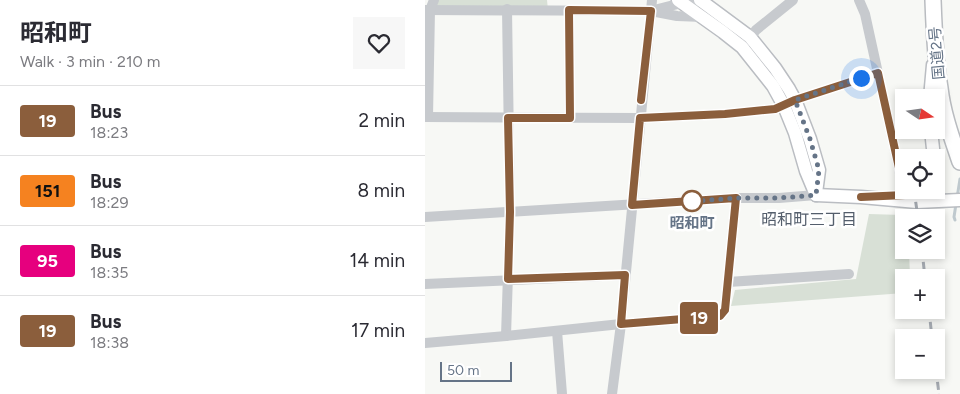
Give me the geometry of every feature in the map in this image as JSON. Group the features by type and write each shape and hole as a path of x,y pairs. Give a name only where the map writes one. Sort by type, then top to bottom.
{"highway":[{"name":"国道2号","path":"933,0 935,47 940,89 947,124 958,156"}],"main road":[{"path":"701,0 746,42 773,86 789,103 806,171 816,195 895,198"},
{"path":"680,1 746,42"},
{"path":"931,89 935,47"},
{"path":"908,199 917,202 954,200"}],"street":[{"path":"612,394 621,324 652,0"},
{"path":"651,11 680,1 701,0"},
{"path":"746,42 756,30 793,0"},
{"path":"859,0 865,14 895,152"},
{"path":"703,17 677,16 651,11 569,10 549,5 507,9 429,6 427,117 640,118 725,114 775,109 878,73"},
{"path":"506,336 510,212 507,9"},
{"path":"569,10 570,118"},
{"path":"425,217 816,195"},
{"path":"425,343 720,316 725,310 736,198"},
{"path":"728,282 849,274"},
{"path":"425,284 625,275"},
{"path":"557,331 562,394"}],"shaded area":[{"path":"434,0 547,0 548,10 430,10"},
{"path":"869,214 895,215 895,259 909,259 910,269 895,269 895,294 731,306 735,290 856,279"}],"waterway":[{"path":"957,198 960,179"},
{"path":"955,220 956,204"}],"railway":[{"path":"915,199 917,209"},
{"path":"923,259 924,269"},
{"path":"930,319 931,329"},
{"path":"937,379 939,394"}],"bus line":[{"name":"19","path":"641,100 651,11 569,10 570,118 508,118 510,212 508,279 625,275 621,324 720,316 725,310 736,198 632,205 640,118 725,114 775,109 795,100 878,73 905,195 861,197"}],"place":[{"name":"昭和町","path":"692,201"}],"district":[{"name":"昭和町三丁目","path":"809,219"}],"route":[{"path":"692,201 684,202 816,195 819,170 810,139 795,100 861,78"}]}
